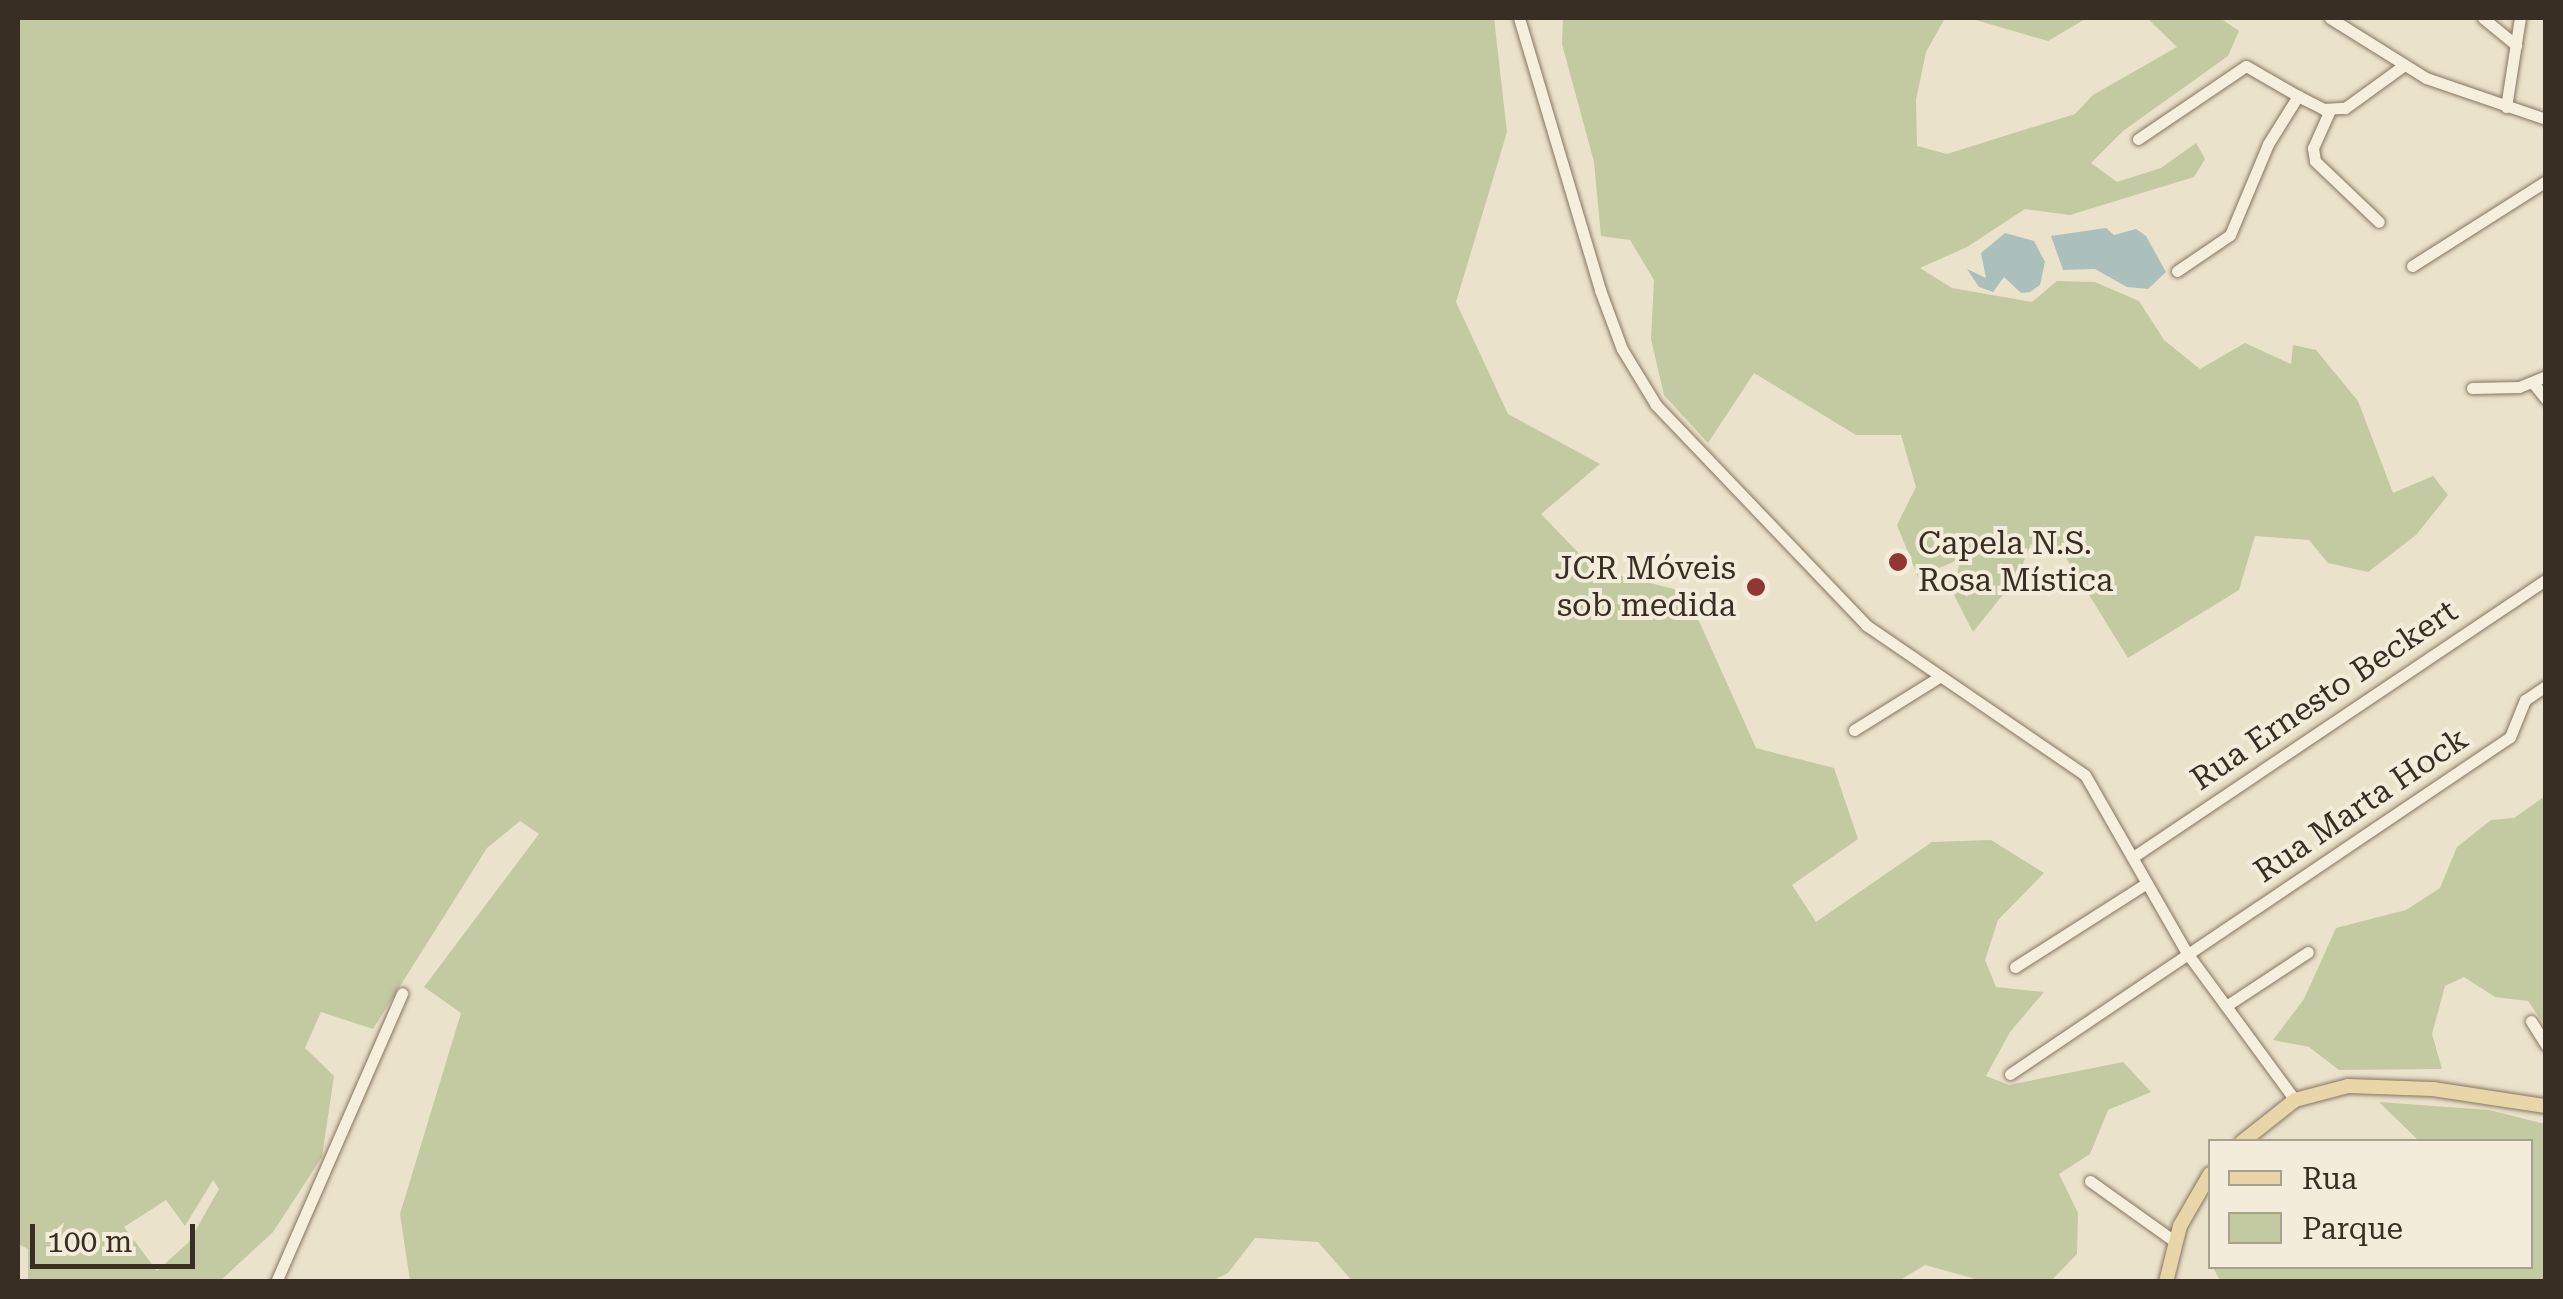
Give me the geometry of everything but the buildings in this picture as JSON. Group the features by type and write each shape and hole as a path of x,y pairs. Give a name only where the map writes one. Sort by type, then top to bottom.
{"main road":[{"path":"2246,1139 2295,1100 2329,1088 2392,1085 2546,1106"},
{"path":"2166,1282 2174,1241 2208,1178"}],"street":[{"path":"1519,18 1587,251 1643,387 1680,435 1853,613 1939,678 2078,769 2187,952 2295,1100"},
{"path":"2330,18 2403,66 2546,120"},
{"path":"2482,18 2516,44"},
{"path":"2506,106 2520,18"},
{"path":"2138,140 2246,66 2330,110 2353,103 2403,66"},
{"path":"2178,272 2230,235 2261,158 2298,96"},
{"path":"2330,110 2313,148 2316,162 2378,222"},
{"path":"2412,266 2546,181"},
{"path":"2472,388 2532,384 2546,376"},
{"path":"2532,384 2546,399"},
{"name":"Rua Ernesto Beckert","path":"2133,857 2546,579"},
{"path":"1854,730 1939,678"},
{"name":"Rua Marta Hock","path":"2010,1074 2510,737 2526,700 2546,686"},
{"path":"2015,967 2147,883"},
{"path":"2226,1006 2308,952"},
{"path":"276,1282 359,1099 402,992"},
{"path":"2531,1020 2546,1046"},
{"path":"2090,1181 2174,1241"}],"green space":[{"path":"18,18 1494,18 1507,132 1456,302 1508,414 1600,464 1541,514 1594,569 1686,592 1756,748 1834,768 1858,839 1792,885 1816,922 1932,842 1991,840 2044,873 1998,920 1985,960 1996,987 2044,992 2010,1032 1986,1076 2009,1085 2123,1062 2151,1092 2108,1110 2090,1154 2059,1174 2078,1213 2077,1254 2050,1282 1983,1281 1925,1265 1897,1282 1353,1282 1318,1242 1255,1238 1228,1273 1212,1281 410,1281 400,1214 461,1013 424,987 539,834 520,821 487,848 373,1029 321,1012 305,1048 334,1076 322,1157 273,1232 220,1281 28,1281 28,1249 18,1244","holes":["213,1180 219,1189 189,1242 157,1271 124,1227 166,1200 185,1226"]},
{"path":"1563,18 1945,18 1926,52 1916,100 1917,146 1947,154 2075,114 2093,95 2177,47 2147,18 2220,18 2239,31 2228,56 2123,131 2091,163 2117,182 2161,168 2196,143 2205,159 2194,177 2070,215 2025,209 1967,247 1920,268 1952,288 2032,302 2057,281 2095,282 2139,301 2164,340 2200,369 2245,343 2291,364 2293,345 2316,350 2358,401 2393,493 2433,476 2448,495 2416,535 2368,572 2328,563 2309,540 2255,536 2239,590 2128,658 2065,556 2031,544 2018,576 1973,632 1954,595 1960,559 1918,577 1897,525 1916,487 1901,435 1856,435 1754,373 1708,443 1664,395 1651,339 1654,280 1630,240 1601,236 1594,162 1562,44"},
{"path":"1969,18 2087,18 2048,41"},
{"path":"2545,796 2545,1025 2528,1001 2495,997 2464,977 2445,986 2432,1034 2442,1069 2339,1070 2309,1047 2273,1040 2304,999 2336,928 2406,910 2440,888 2457,847 2491,820 2514,818"},
{"path":"2379,1102 2489,1110 2545,1124 2545,1281 2220,1281 2214,1269 2533,1269 2533,1139 2417,1139"}],"water":[{"path":"2106,228 2114,235 2136,229 2146,236 2166,272 2148,289 2127,287 2095,269 2063,270 2051,236"},
{"path":"2005,233 2034,241 2045,262 2040,285 2030,292 2021,293 2004,277 1993,292 1979,287 1967,269 1986,278 1981,253"}],"place":[{"name":"Capela N.S. Rosa Mística","path":"1898,562"},
{"name":"JCR Móveis sob medida","path":"1756,587"}]}
